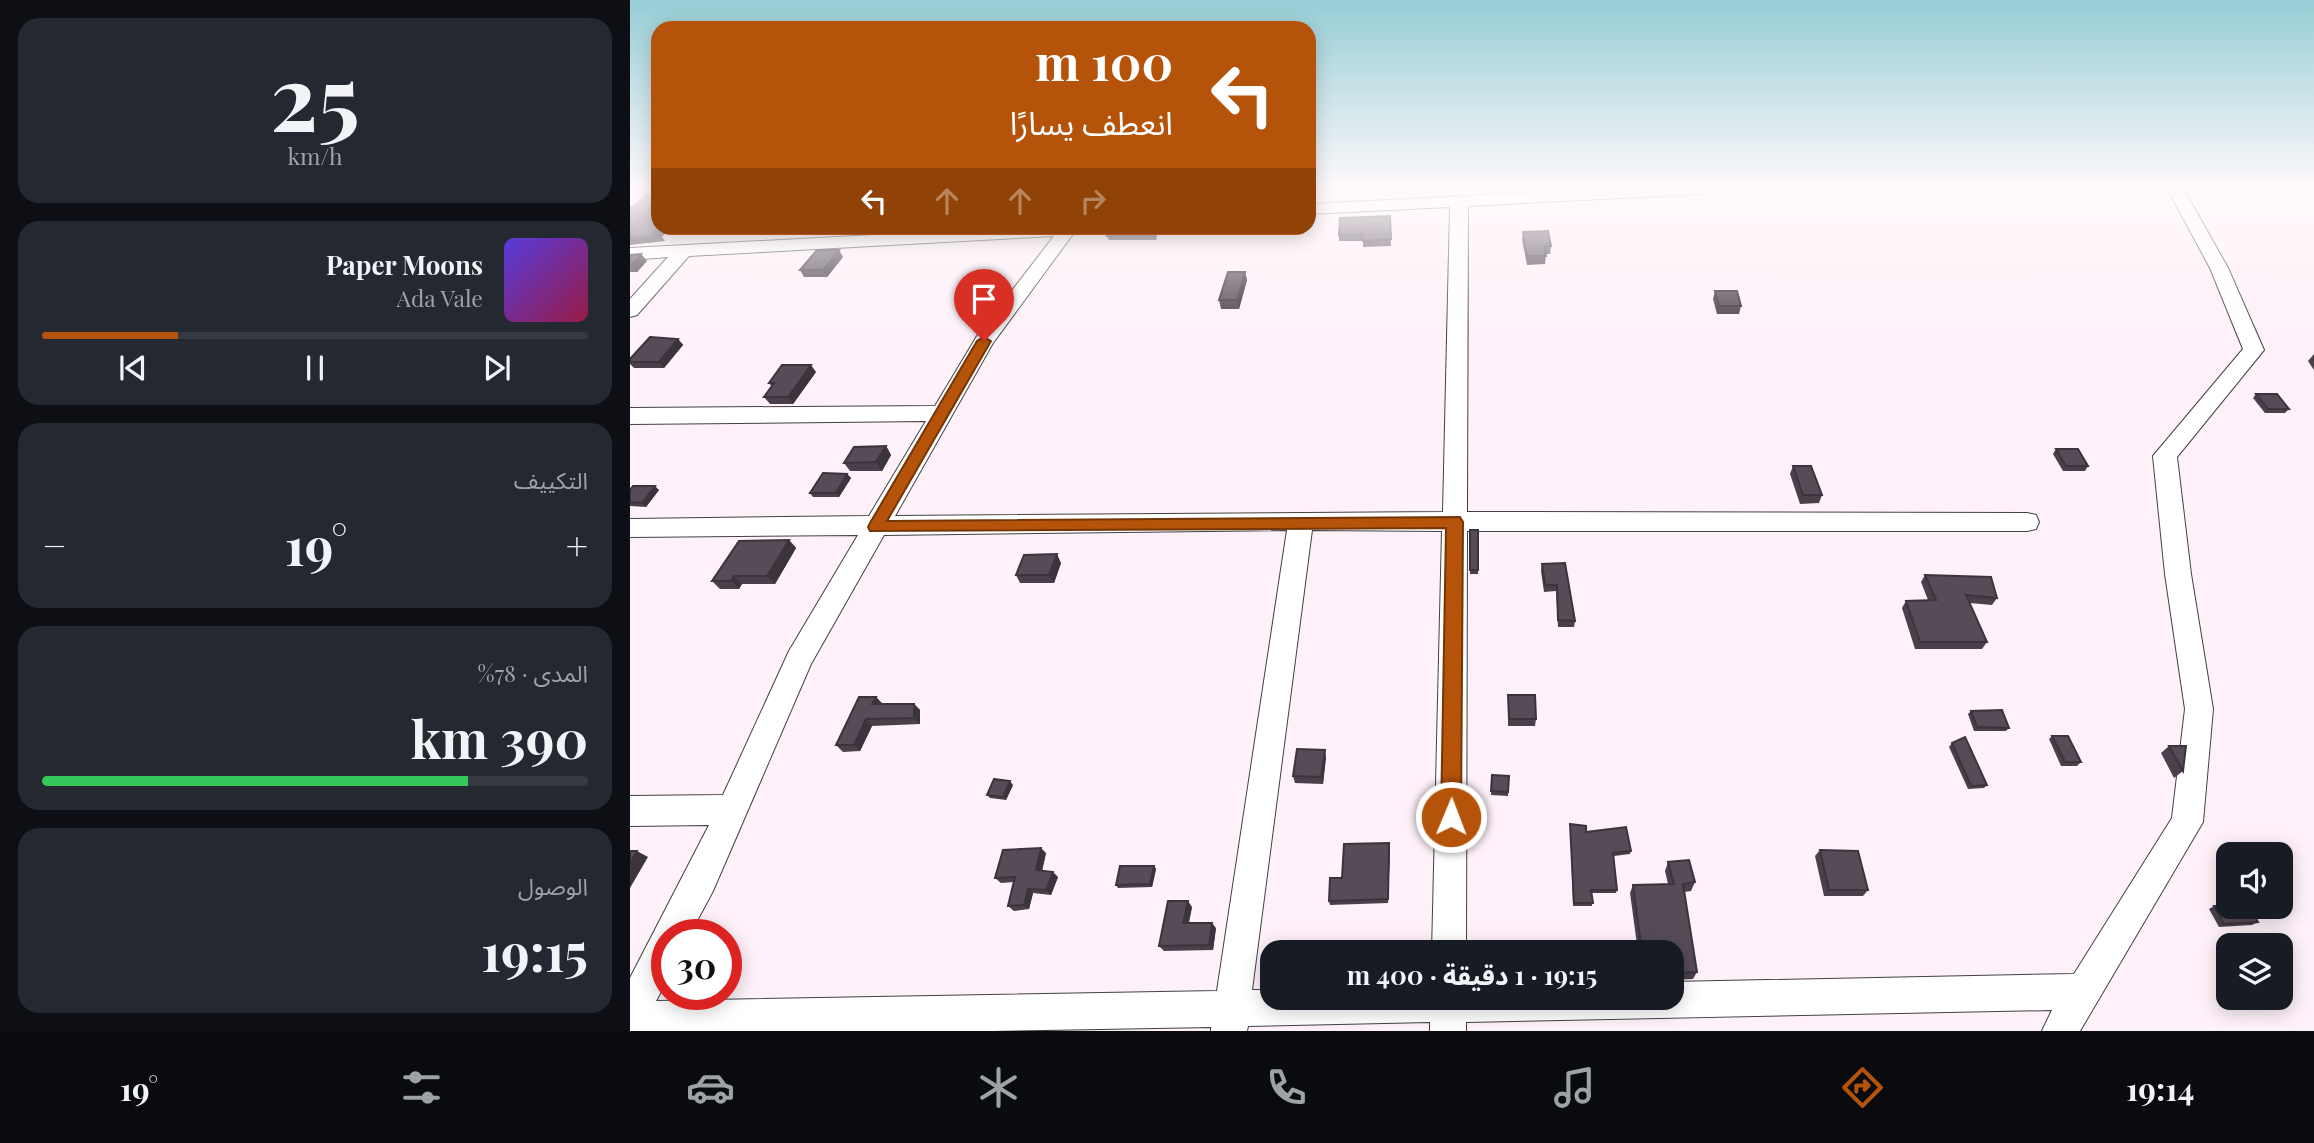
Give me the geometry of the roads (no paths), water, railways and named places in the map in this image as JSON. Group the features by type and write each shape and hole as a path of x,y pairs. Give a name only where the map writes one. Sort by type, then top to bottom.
{"street":[{"path":"630,254 938,236"},
{"path":"680,919 701,879 799,659 984,341 1070,236"},
{"path":"1449,940 1459,236"},
{"path":"2060,1031 2187,822 2199,709 2178,574 2165,456 2254,350 2219,268 2201,236"},
{"path":"630,311 684,251"},
{"path":"630,416 942,413"},
{"path":"1230,1020 1301,521"},
{"path":"630,528 1301,521 2027,522"},
{"path":"630,811 732,810"},
{"path":"630,1014 651,975"},
{"path":"630,1020 840,1024 1230,1020 2084,992"}]}
